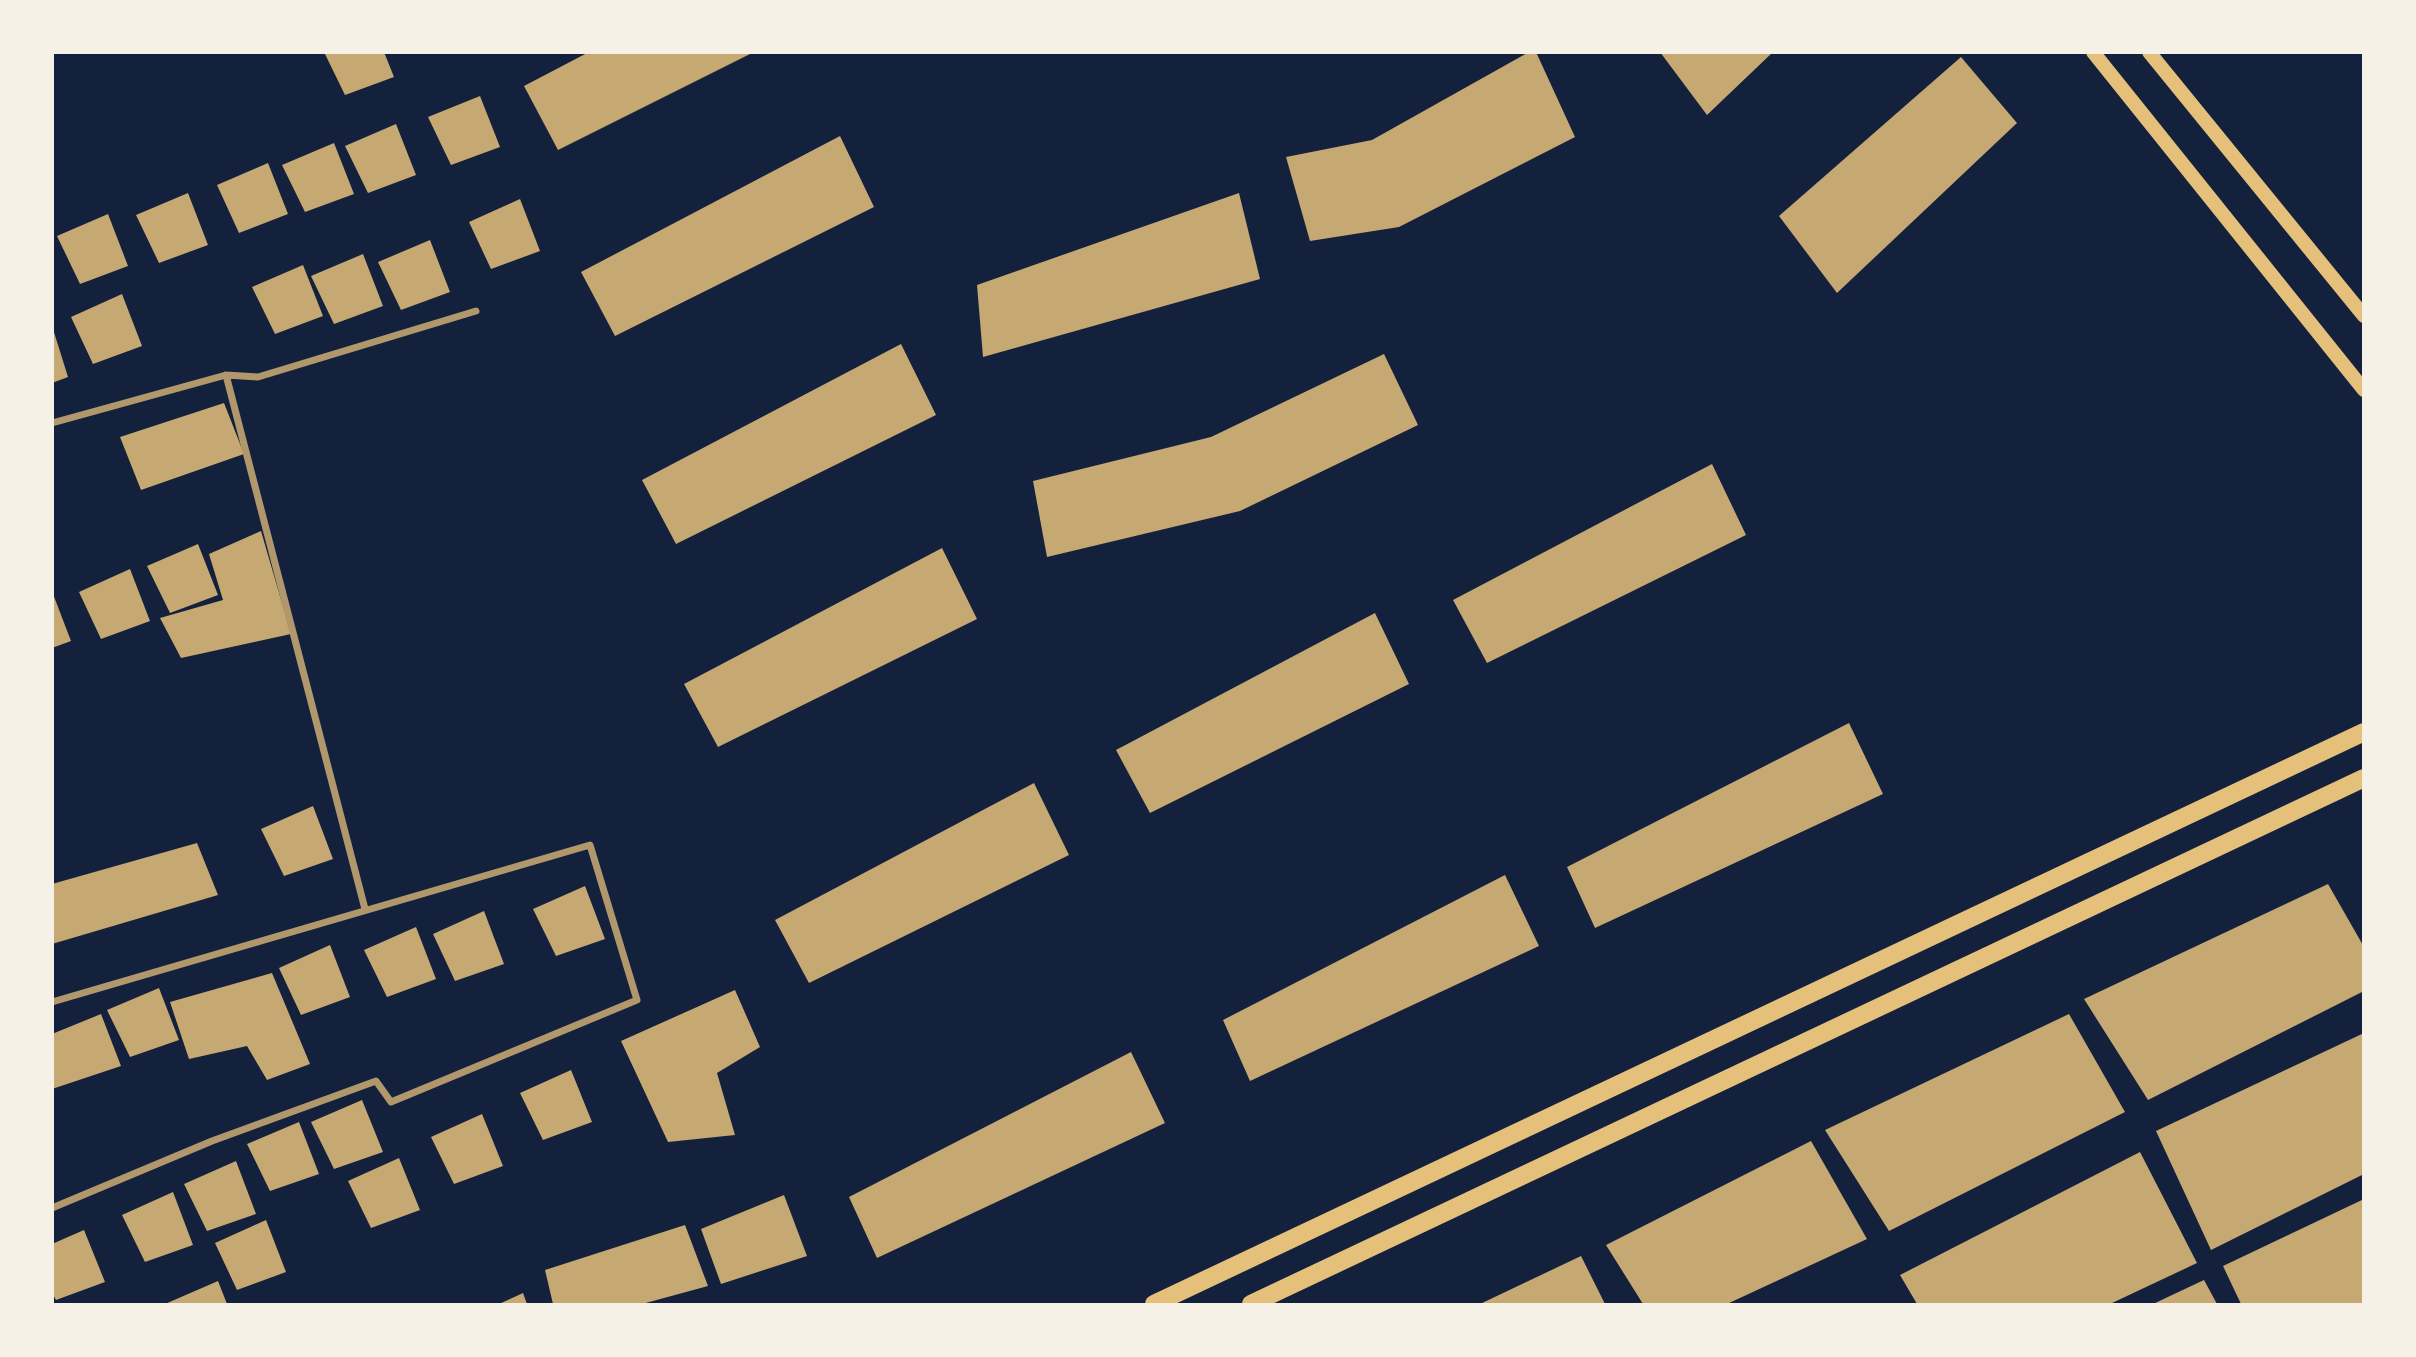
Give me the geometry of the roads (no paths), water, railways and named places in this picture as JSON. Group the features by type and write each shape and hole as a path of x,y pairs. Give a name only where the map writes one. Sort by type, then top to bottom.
{"main road":[{"path":"2093,52 2364,390"},
{"path":"2149,52 2364,316"},
{"path":"1154,1304 2364,732"},
{"path":"1251,1304 2364,778"}],"street":[{"path":"52,423 226,375 258,377 476,311"},
{"path":"226,375 365,909"},
{"path":"52,1002 590,845 637,1000 391,1102 376,1080 212,1141 52,1208"}]}
